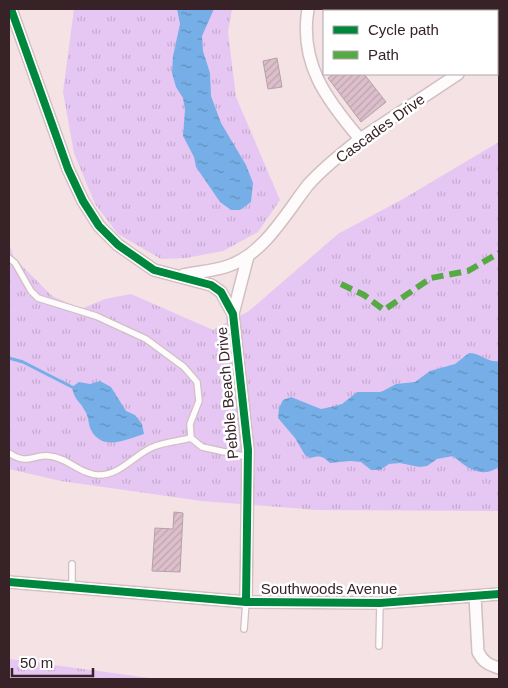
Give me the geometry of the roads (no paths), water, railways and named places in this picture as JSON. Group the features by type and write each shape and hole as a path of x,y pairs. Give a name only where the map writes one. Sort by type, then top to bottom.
{"street":[{"name":"Pebble Beach Drive","path":"11,9 68,169 83,201 98,226 118,245 154,270 211,285 221,292 233,314 248,458 246,602"},
{"path":"308,9 306,24 307,44 312,65 331,104 360,139"},
{"name":"Cascades Drive","path":"248,256 275,230 309,184 360,139 456,75"},
{"path":"176,277 228,266 248,256"},
{"path":"233,314 248,256"},
{"name":"Southwoods Avenue","path":"9,582 246,602 380,603 499,594"},
{"path":"475,596 478,652 482,660 491,666 499,668"}],"lane":[{"path":"9,258 15,263 31,291 38,298 96,316 146,338 184,367 197,382 199,401 190,424 191,438 202,447 248,458"},
{"path":"9,453 18,458 30,460 48,456 63,460 83,471 99,475 119,469 152,447 191,438"},
{"path":"72,564 72,587"},
{"path":"244,629 246,602"},
{"path":"379,646 380,603"}],"water":[{"path":"177,9 214,9 202,36 203,51 210,73 211,96 221,123 246,165 253,183 251,202 240,210 231,210 220,202 196,167 194,157 183,136 185,110 183,98 176,87 172,73 173,56 180,24"},
{"path":"469,353 491,361 499,361 499,467 492,470 480,472 469,468 453,456 437,459 427,466 419,467 400,463 389,464 380,470 371,470 361,462 330,463 321,457 310,458 305,455 295,438 278,418 279,408 283,400 291,397 321,409 331,407 342,404 357,392 381,392 396,384 415,382 430,371 455,364"},
{"path":"100,381 111,387 126,411 135,415 142,424 144,434 116,442 102,441 96,437 72,387 79,382 90,384"}],"waterway":[{"path":"9,358 23,362 72,387"}]}
